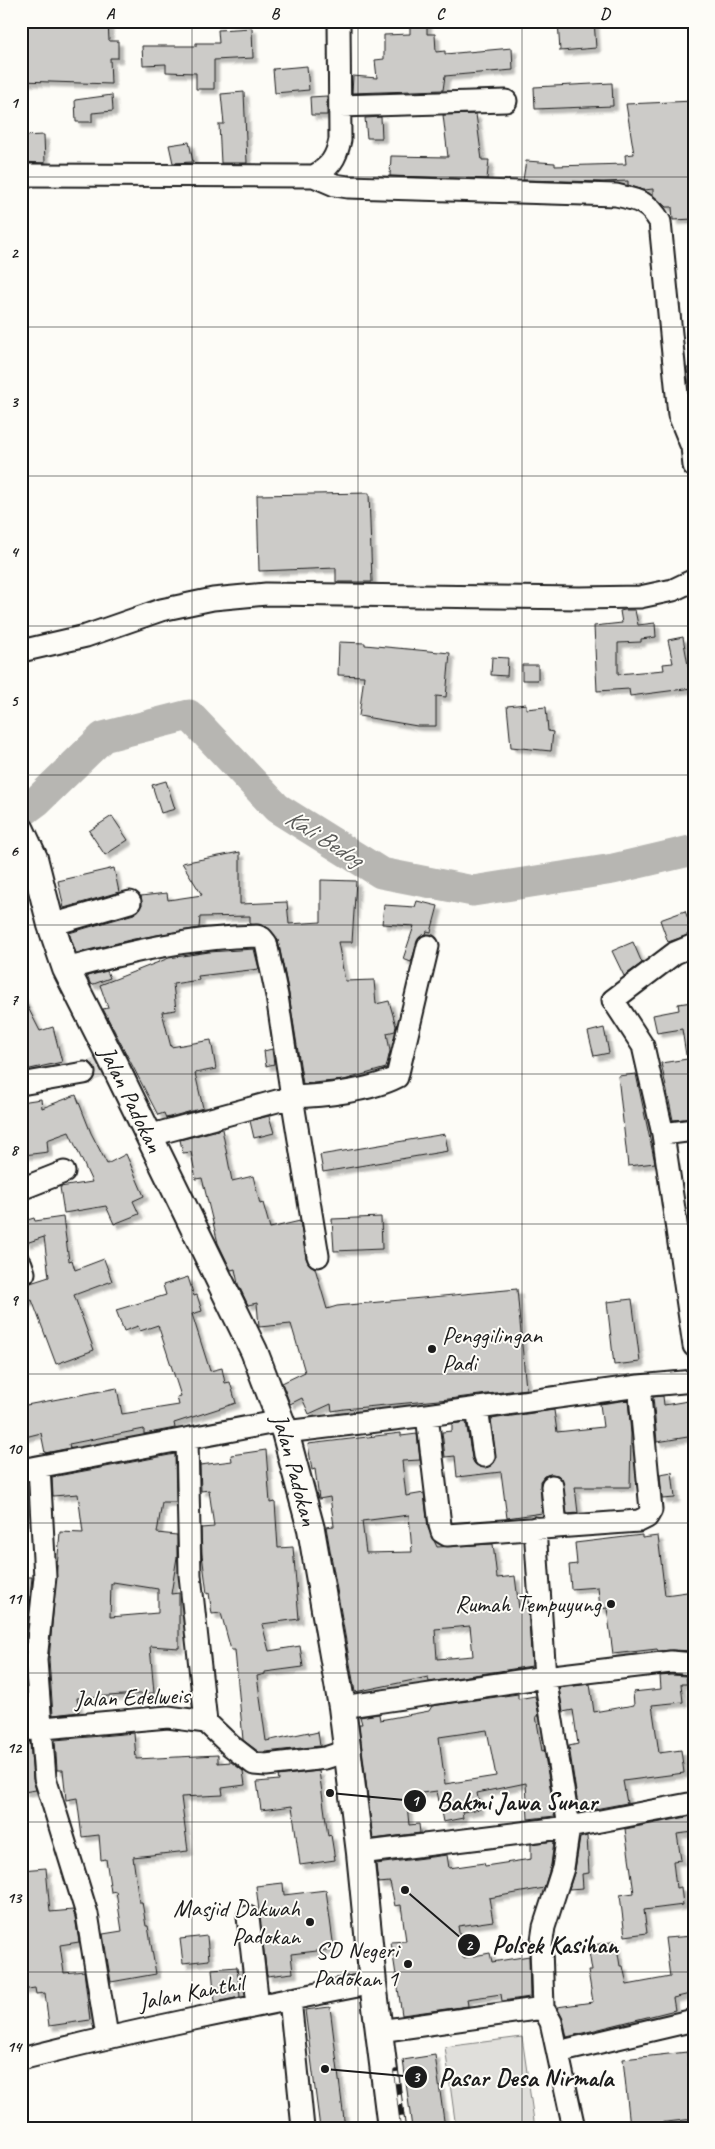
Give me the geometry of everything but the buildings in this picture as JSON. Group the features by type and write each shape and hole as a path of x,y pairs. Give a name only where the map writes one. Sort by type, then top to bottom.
{"main road":[{"name":"Jalan Padokan","path":"21,830 34,858 52,925 100,1068 148,1136 254,1351 283,1427 311,1529 342,1708 391,2128"}],"street":[{"path":"314,176 328,169 337,156 340,140 339,21"},
{"path":"340,106 506,101"},
{"path":"21,175 314,176 336,185 348,186 616,194 645,203 655,213 660,222 694,466"},
{"path":"21,651 86,636 161,610 212,599 266,594 640,597 672,590 694,580"},
{"path":"52,925 130,902"},
{"path":"66,969 149,947 244,936 262,938 266,943 275,986 318,1256"},
{"path":"694,945 675,954 613,1000 643,1046 687,1244 694,1346"},
{"path":"148,1136 292,1097 318,1096 345,1091 398,1077 428,946"},
{"path":"21,1084 100,1068"},
{"path":"663,1134 694,1130"},
{"path":"21,1189 64,1172"},
{"path":"107,2036 87,1914 78,1879 31,1729 44,1576 30,1469 187,1440 283,1427 427,1415 639,1386 694,1381"},
{"path":"427,1415 442,1532 447,1535 639,1521 647,1518 651,1510 639,1386"},
{"path":"477,1408 484,1456"},
{"path":"187,1440 190,1575 206,1722"},
{"path":"552,1486 556,1526"},
{"path":"535,1528 545,1677 569,1827 563,1868 544,1927 542,1947 543,2008 551,2022 574,2128"},
{"path":"342,1708 545,1677 671,1662 694,1664"},
{"name":"Jalan Edelweis","path":"31,1729 168,1717 206,1722 230,1745 254,1764 266,1765 325,1758 347,1751"},
{"path":"360,1853 569,1827 694,1803"},
{"path":"248,1917 258,2005"},
{"name":"Jalan Kanthil","path":"21,2059 107,2036 373,1984"},
{"path":"290,1999 303,2128"},
{"path":"379,2031 543,2008"},
{"path":"558,2052 694,2020"}],"shaded area":[{"path":"522,2037 535,2128 456,2128 445,2047"}],"waterway":[{"name":"Kali Bedog","path":"21,813 37,801 103,737 189,715 277,808 381,873 473,891 613,869 694,850"}],"tunnel":[{"path":"84,1073 102,1067"}],"railway":[{"path":"396,2072 403,2128"}],"place":[{"name":"Penggilingan Padi","path":"432,1349"},
{"name":"Rumah Tempuyung","path":"611,1604"},
{"name":"Bakmi Jawa Sunar","path":"330,1793"},
{"name":"Polsek Kasihan","path":"405,1890"},
{"name":"Masjid Dakwah Padokan","path":"310,1922"},
{"name":"SD Negeri Padokan 1","path":"408,1964"},
{"name":"Pasar Desa Nirmala","path":"325,2069"}]}
